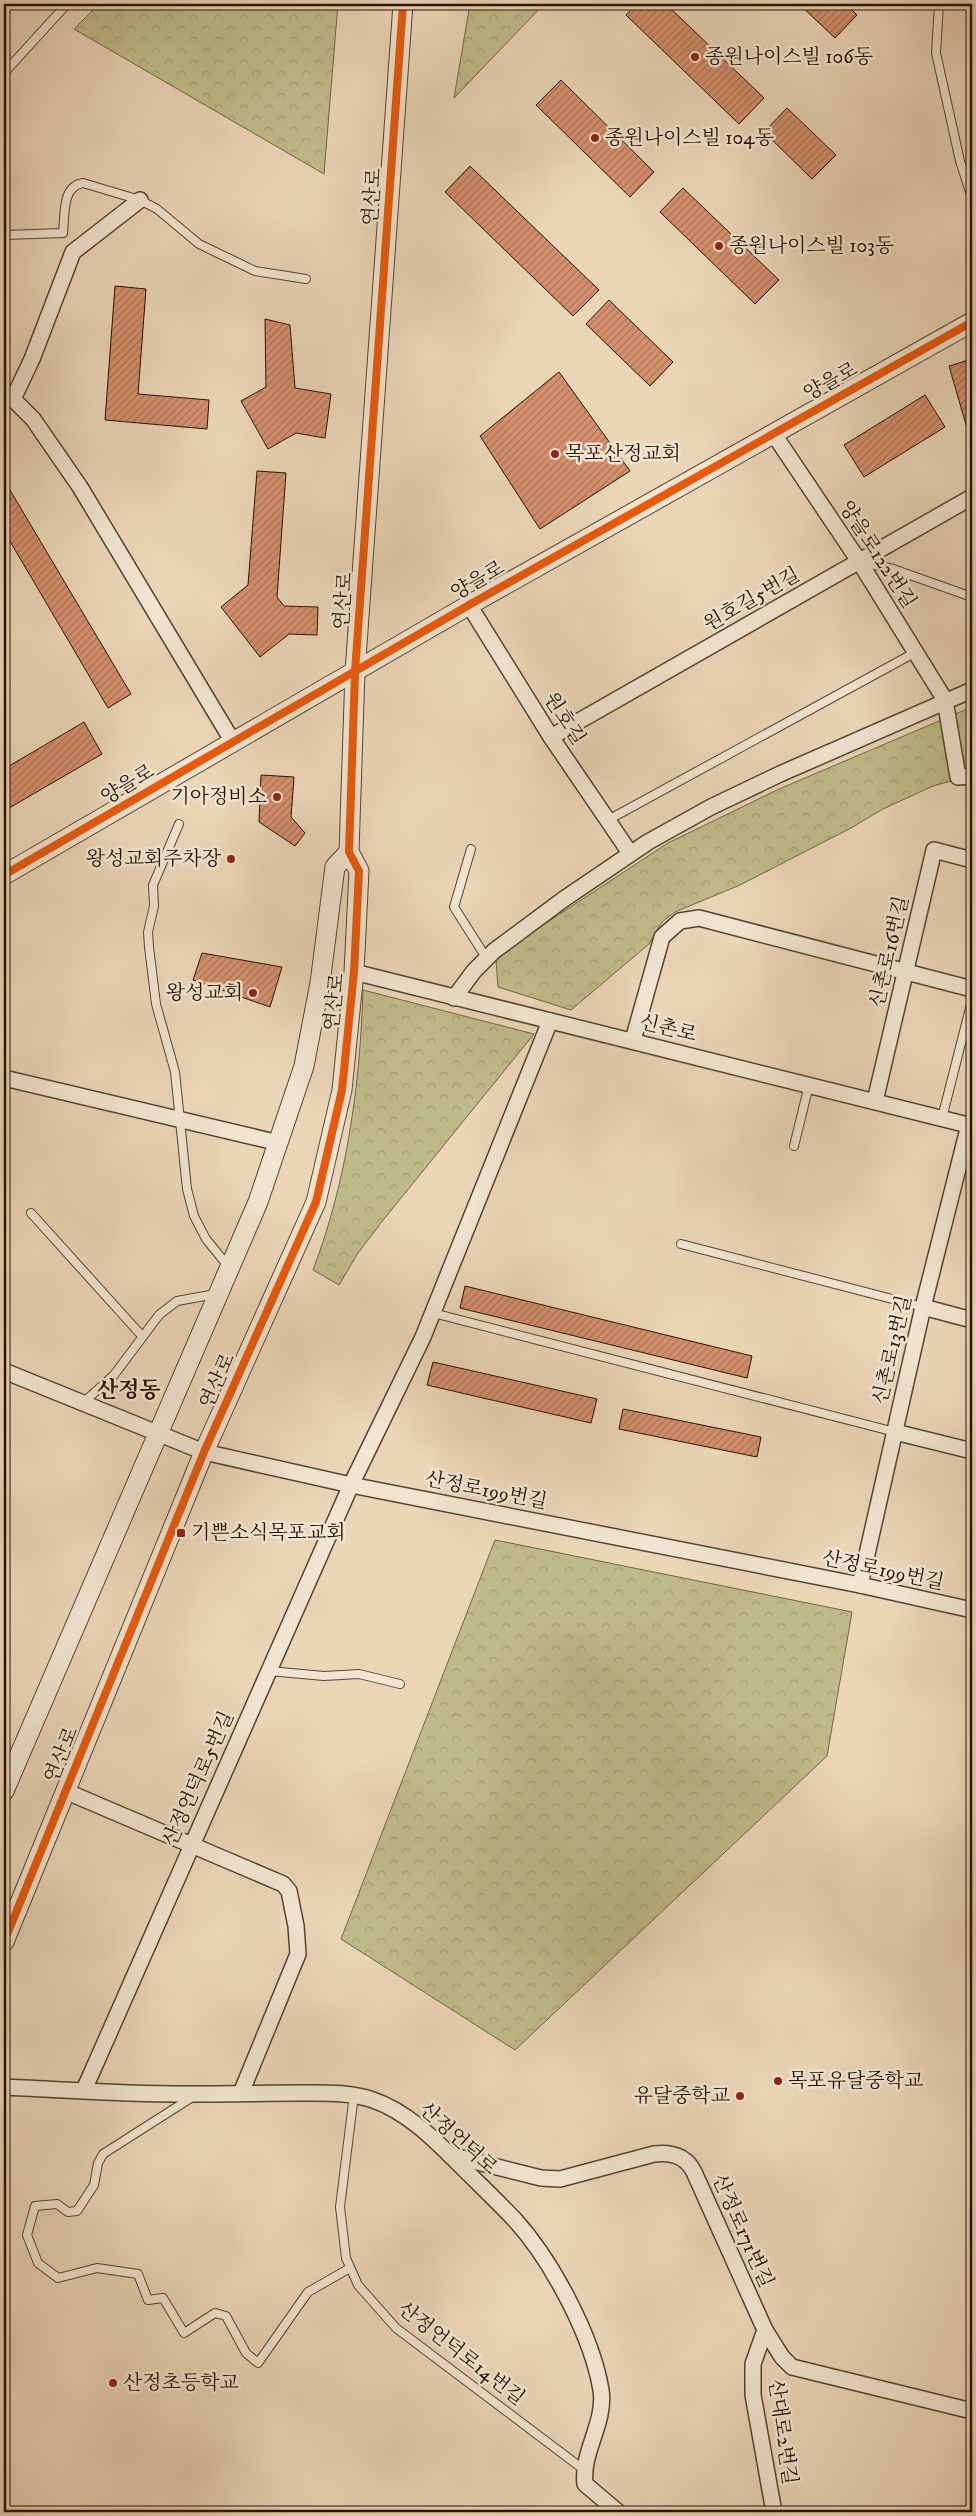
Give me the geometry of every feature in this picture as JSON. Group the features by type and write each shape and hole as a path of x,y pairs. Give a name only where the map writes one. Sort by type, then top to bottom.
{"street":[{"name":"연산로","path":"4,1942 204,1452 316,1202 342,1090 354,972 359,871 349,852 355,672 403,4"},
{"path":"140,200 73,252 32,359 8,398 33,420 80,487 233,742"},
{"name":"양을로","path":"4,875 469,605 773,432 972,322"},
{"name":"양을로122번길","path":"773,432 860,561 945,700"},
{"name":"원호길5번길","path":"551,738 972,497"},
{"name":"원호길","path":"469,605 551,738 630,853"},
{"path":"454,998 487,959 557,904 630,853 711,807 945,700 972,690"},
{"path":"945,700 958,777 972,776"},
{"name":"신촌로16번길","path":"875,1101 934,850 972,860"},
{"name":"연산로","path":"4,1791 10,1760 158,1433 258,1202 304,1066 320,983 335,867 349,852"},
{"path":"633,1040 662,937 680,921 699,918 972,988"},
{"name":"신촌로","path":"354,972 971,1125"},
{"name":"산정언덕로5번길","path":"84,2090 351,1484 433,1313 550,1021"},
{"path":"4,1078 279,1143"},
{"name":"신촌로13번길","path":"860,1585 923,1307 971,1125"},
{"path":"923,1307 972,1320"},
{"name":"산정로199번길","path":"4,1371 204,1452 351,1484 860,1585 972,1610"},
{"path":"895,1432 972,1451"},
{"path":"65,1791 282,1884 288,1891 296,1926 298,1954 240,2093"},
{"name":"산정언덕로","path":"4,2088 198,2094 354,2095 374,2100 395,2110 417,2126 450,2156 522,2229 564,2292 590,2346 601,2391 600,2416 583,2469"},
{"name":"산정로171번길","path":"450,2156 541,2178 560,2179 654,2154 664,2153 681,2157 690,2163 765,2330 782,2357 792,2366 800,2370 972,2411"},
{"name":"산대로2번길","path":"765,2330 753,2364 753,2395 774,2512"},
{"path":"583,2469 586,2484 618,2512"}],"lane":[{"path":"4,73 67,4"},
{"path":"939,4 936,53 960,161 972,198"},
{"path":"4,235 63,232 68,191 75,184 84,183 140,200 157,209 199,244 255,272 306,279"},
{"path":"860,561 893,569 972,597"},
{"path":"608,820 916,652"},
{"path":"179,824 153,885 154,906 148,932 156,1004 175,1072 187,1189 194,1216 206,1239 229,1268"},
{"path":"471,849 454,907 487,959"},
{"path":"942,1118 972,1000"},
{"path":"794,1146 809,1085"},
{"path":"31,1212 142,1336"},
{"path":"681,1244 923,1307"},
{"path":"84,1402 114,1375 159,1314 177,1301 218,1294"},
{"path":"433,1313 895,1432"},
{"path":"269,1671 324,1676 359,1674 400,1684"},
{"path":"198,2094 103,2154 98,2163 94,2185 77,2211 68,2212 57,2204 34,2206 27,2235 38,2263 58,2278 98,2268 138,2274 148,2300 163,2298 184,2333 215,2313 226,2316 246,2354 258,2363 308,2292 350,2268"},
{"name":"산정언덕로14번길","path":"354,2095 340,2207 346,2258 358,2285 396,2328 583,2469"}],"green space":[{"path":"99,4 338,4 324,174 74,29"},
{"path":"470,4 544,4 454,98"},
{"path":"972,707 972,775 933,786 883,809 851,828 740,885 675,912 662,922 649,944 571,1010 498,987 496,960 540,927 668,843 779,789"},
{"path":"363,990 534,1034 384,1219 358,1253 339,1285 313,1270 335,1202 350,1132 359,1061"},
{"path":"495,1540 852,1612 827,1756 515,2050 341,1939"}],"building":[{"name":"종원나이스빌 106동","path":"636,4 666,4 764,98 739,124 626,15"},
{"path":"799,4 846,4 857,15 835,38"},
{"name":"종원나이스빌 104동","path":"561,80 654,172 630,197 536,105"},
{"path":"787,108 836,155 812,179 764,132"},
{"path":"470,166 599,290 573,316 445,192"},
{"name":"종원나이스빌 103동","path":"683,188 779,280 755,304 660,212"},
{"path":"115,286 146,289 138,394 209,400 207,429 105,420"},
{"path":"609,300 673,362 650,386 586,324"},
{"path":"265,319 290,325 295,388 331,394 325,438 296,433 268,449 241,401 266,387"},
{"path":"972,359 972,435 969,435 949,366"},
{"name":"목포산정교회","path":"559,372 630,471 540,529 480,436"},
{"path":"925,395 945,427 864,477 844,445"},
{"path":"257,471 286,473 277,597 284,606 318,607 317,635 289,634 260,657 221,607 248,585"},
{"path":"4,480 131,694 108,708 4,531"},
{"path":"84,722 102,754 4,811 4,769"},
{"name":"기아정비소","path":"261,775 294,777 291,817 305,833 295,846 259,822"},
{"name":"왕성교회","path":"202,953 282,967 270,1007 193,980"},
{"path":"465,1286 752,1356 747,1378 460,1308"},
{"path":"433,1362 597,1399 591,1423 427,1385"},
{"path":"623,1409 761,1437 757,1457 619,1429"}],"cycle path":[{"path":"4,1942 204,1452 316,1202 342,1090 354,972 359,871 349,852 355,672 403,4"},
{"path":"4,875 469,605 972,322"}],"place":[{"name":"종원나이스빌 106동","path":"695,57"},
{"name":"종원나이스빌 104동","path":"595,138"},
{"name":"종원나이스빌 103동","path":"719,246"},
{"name":"목포산정교회","path":"555,454"},
{"name":"기아정비소","path":"277,797"},
{"name":"왕성교회주차장","path":"231,859"},
{"name":"왕성교회","path":"253,993"},
{"name":"기쁜소식목포교회","path":"181,1533"},
{"name":"목포유달중학교","path":"778,2081"},
{"name":"유달중학교","path":"740,2096"},
{"name":"산정초등학교","path":"113,2383"}],"district":[{"name":"산정동","path":"129,1390"}]}
